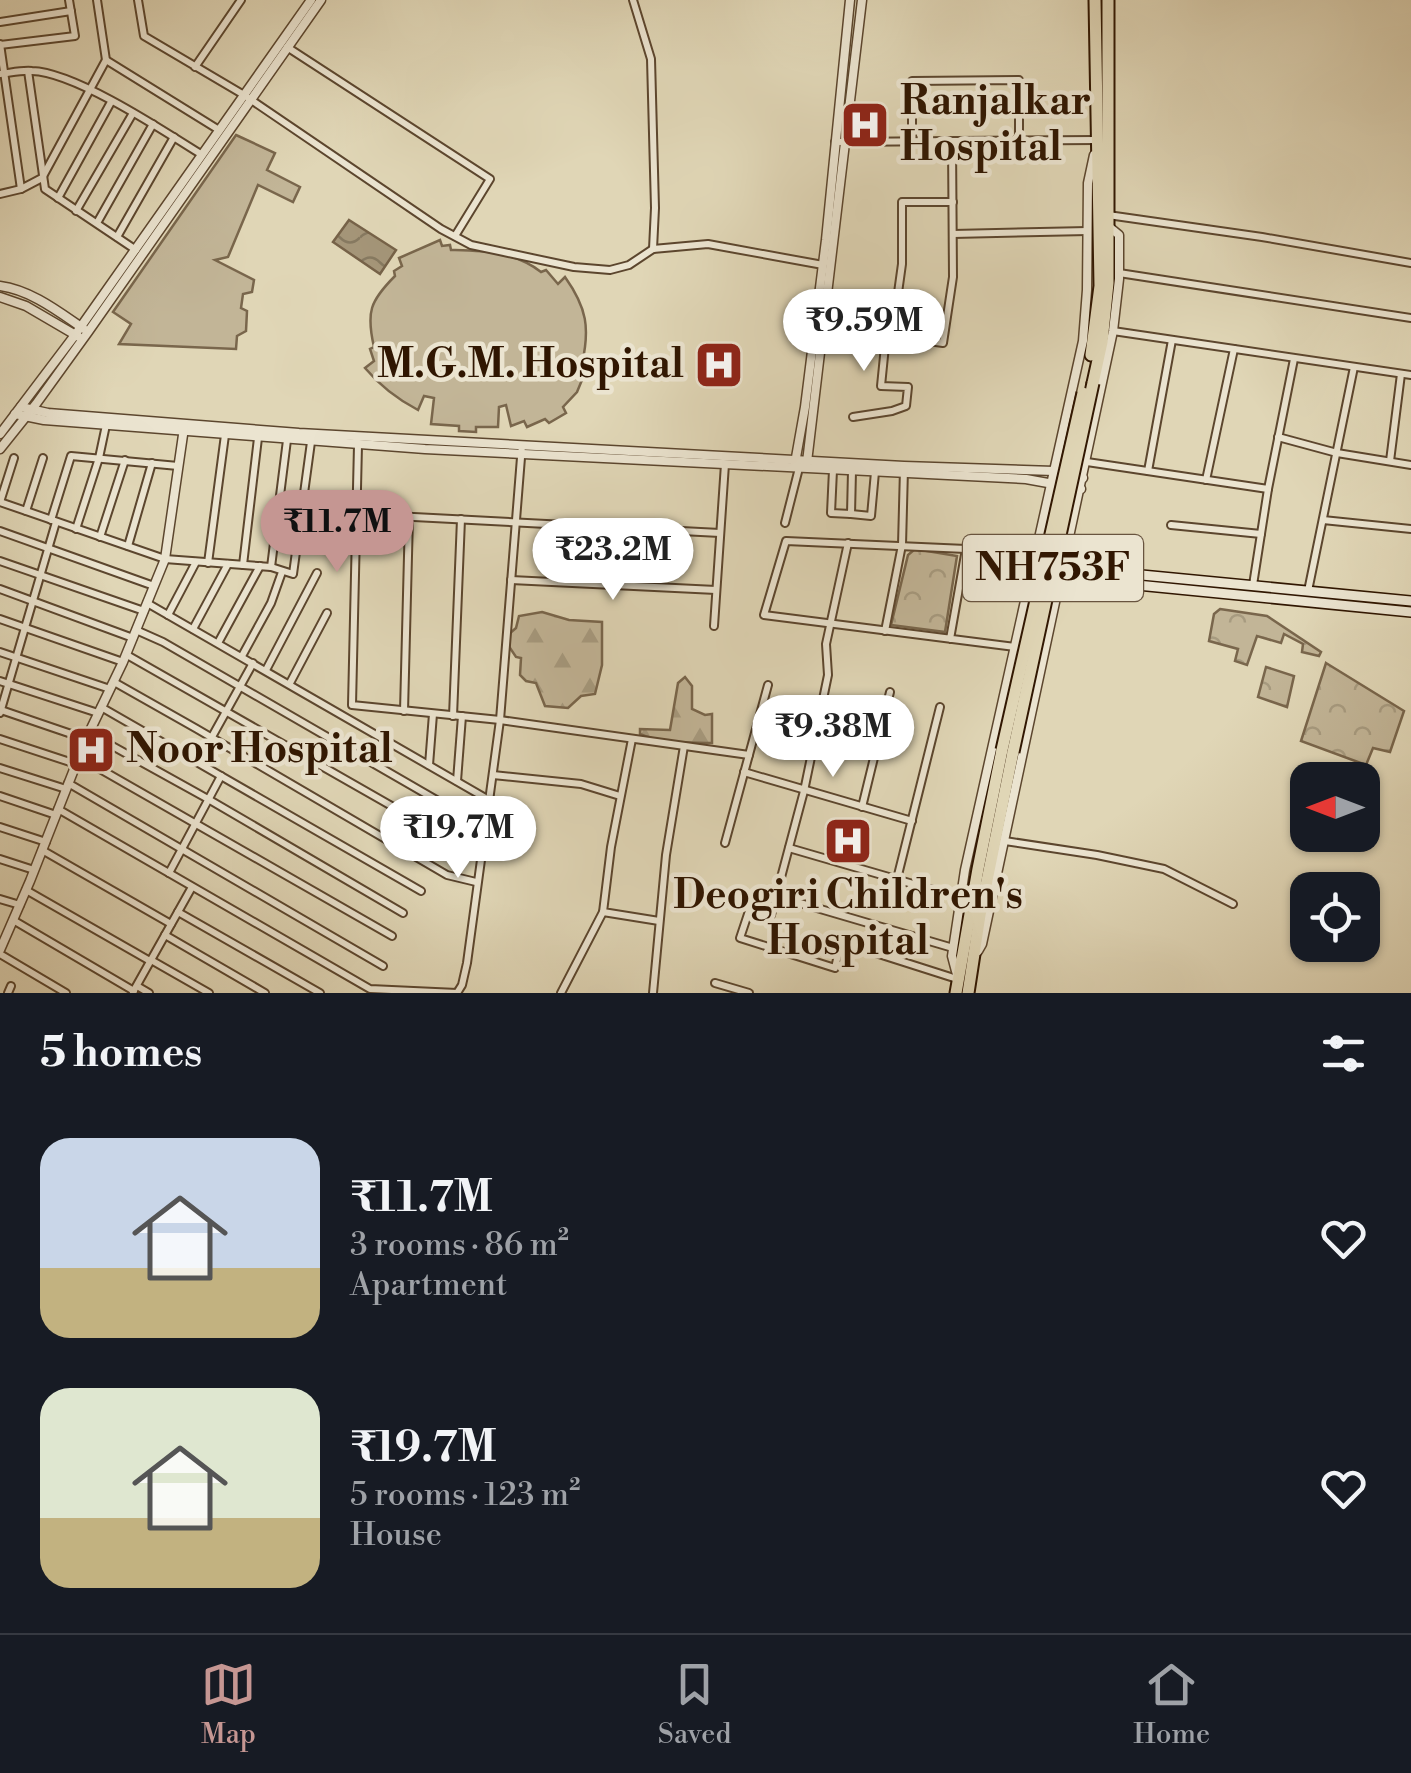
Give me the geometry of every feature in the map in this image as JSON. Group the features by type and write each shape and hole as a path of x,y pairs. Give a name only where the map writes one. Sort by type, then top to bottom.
{"highway":[{"name":"NH753F","path":"957,986 1002,750 1094,344 1100,286 1095,0"},
{"name":"NH753F","path":"962,956 976,940 1102,342 1108,283 1108,0"},
{"name":"NH753F","path":"962,956 968,993"}],"main road":[{"path":"1033,565 1305,602 1411,612"},
{"path":"1063,570 1411,601"}],"street":[{"path":"21,189 0,45 75,36 69,0"},
{"path":"0,194 42,178 91,91 106,60 96,0"},
{"path":"138,0 144,36 247,97 441,230 471,244 574,268 610,270 629,265 652,249 708,244 822,265"},
{"path":"195,67 242,0"},
{"path":"284,45 311,0"},
{"path":"0,448 29,414 284,45 321,0"},
{"path":"633,0 651,59 655,208 652,249"},
{"path":"785,523 801,465 821,334 850,0"},
{"path":"801,465 822,265 862,0"},
{"path":"0,22 71,11"},
{"path":"284,45 490,179 454,236"},
{"path":"106,60 219,130"},
{"path":"2,74 34,70 73,82 153,124 205,157"},
{"path":"28,71 45,189 139,251"},
{"path":"912,142 912,81 1018,80 1019,142"},
{"path":"205,157 219,130 247,97"},
{"path":"58,198 111,102"},
{"path":"76,211 133,113"},
{"path":"96,223 153,124"},
{"path":"116,237 174,137"},
{"path":"839,142 1097,140 1088,182 1083,341 961,898 962,956"},
{"path":"821,334 889,336 942,343 953,277 952,142"},
{"path":"853,417 906,406 908,388 881,386 902,264 902,202 953,202"},
{"path":"1108,227 1262,237 1411,263"},
{"path":"776,896 962,956 982,944 1114,331 1119,235 1108,227"},
{"path":"953,234 1088,231"},
{"path":"1118,273 1411,318"},
{"path":"0,286 47,304 82,333"},
{"path":"0,297 82,333"},
{"path":"1114,331 1411,375"},
{"path":"0,434 82,333"},
{"path":"1148,471 1172,340"},
{"path":"1206,480 1234,350"},
{"path":"1253,586 1294,359"},
{"path":"1305,602 1354,368"},
{"path":"1390,462 1401,374"},
{"path":"18,410 106,425 300,433 833,470 1054,471 1083,478"},
{"path":"29,414 312,442 904,470 1051,482 1081,489"},
{"path":"76,528 106,425"},
{"path":"66,993 1,946 165,560 184,427"},
{"path":"208,562 225,435"},
{"path":"1278,437 1337,453 1411,465"},
{"path":"243,565 258,438"},
{"path":"271,568 287,440"},
{"path":"14,458 0,502 165,560 260,566 294,574 312,442"},
{"path":"358,445 352,705 500,720 749,755"},
{"path":"0,796 57,812 368,991 456,992 462,985 500,720 522,449"},
{"path":"178,466 71,456 25,627 4,682 0,711 87,736 208,799 403,913"},
{"path":"26,511 43,458"},
{"path":"100,537 124,460"},
{"path":"1087,462 1268,489"},
{"path":"128,546 152,463"},
{"path":"714,626 725,464"},
{"path":"833,470 831,513 871,516 875,472"},
{"path":"885,631 902,546 904,470"},
{"path":"851,514 852,471"},
{"path":"356,514 720,533"},
{"path":"404,710 409,516"},
{"path":"456,781 461,519"},
{"path":"1323,520 1411,529"},
{"path":"1171,526 1261,534"},
{"path":"0,531 154,586"},
{"path":"950,639 966,549 786,541 764,615 885,631 950,639 1015,647"},
{"path":"714,894 771,915 804,792 828,675 826,644 848,543"},
{"path":"0,561 168,615 489,800"},
{"path":"168,615 196,562"},
{"path":"193,629 228,564"},
{"path":"218,643 260,566"},
{"path":"242,656 271,603 282,572"},
{"path":"266,670 317,573"},
{"path":"511,580 716,590"},
{"path":"0,589 163,642 486,828"},
{"path":"290,684 327,613"},
{"path":"0,619 125,658 481,858"},
{"path":"0,652 112,686 212,738 447,875 476,882"},
{"path":"198,762 253,663"},
{"path":"4,682 100,710 421,891"},
{"path":"724,843 768,685"},
{"path":"862,807 890,692"},
{"path":"897,880 940,707"},
{"path":"429,764 433,714"},
{"path":"0,739 77,760 392,936"},
{"path":"561,993 602,912 632,739"},
{"path":"653,993 666,856 684,746"},
{"path":"0,768 67,786 182,848 383,966"},
{"path":"744,772 912,821"},
{"path":"493,775 581,784 620,796"},
{"path":"169,874 220,776"},
{"path":"0,827 44,846 171,924"},
{"path":"1004,841 1097,854 1164,869 1232,904"},
{"path":"789,848 961,898"},
{"path":"0,858 34,870"},
{"path":"134,990 192,887"},
{"path":"26,890 209,993"},
{"path":"0,898 20,905"},
{"path":"750,908 740,938 835,968 842,942 957,986"},
{"path":"178,912 320,993"},
{"path":"602,912 660,920"},
{"path":"13,920 134,990 150,993"},
{"path":"165,935 265,993"},
{"path":"716,983 750,993"}],"green space":[{"path":"236,135 275,153 267,170 300,187 293,202 258,185 228,257 215,260 254,280 252,292 243,294 241,308 247,311 246,331 237,336 236,349 119,344 131,324 113,312"},
{"path":"440,240 442,246 450,245 451,250 510,256 541,272 546,270 558,284 565,277 585,319 582,364 587,368 577,392 563,407 566,413 549,423 545,419 527,427 524,421 511,426 506,405 499,407 498,427 459,431 459,426 431,424 434,398 424,396 418,410 390,392 365,368 374,361 370,349 374,347 372,308 395,276 394,271 402,266 399,258"},
{"path":"915,549 957,556 945,632 891,625 908,555"},
{"path":"1220,609 1267,616 1321,652 1319,656 1302,652 1303,644 1284,634 1281,643 1257,636 1247,665 1235,661 1238,649 1209,641 1214,614"},
{"path":"542,612 569,620 602,622 602,665 595,694 581,696 568,708 545,706 536,683 520,675 521,658 508,645 519,616"},
{"path":"1326,663 1404,711 1390,752 1373,748 1367,762 1301,741"},
{"path":"1266,667 1294,676 1287,707 1258,697"},
{"path":"685,677 692,686 692,709 712,714 712,743 666,741 640,734 640,729 670,730 678,683"}],"water":[{"path":"349,220 396,250 380,274 333,242"}],"place":[{"name":"Ranjalkar Hospital","path":"865,125"},
{"name":"M.G.M. Hospital","path":"719,365"},
{"name":"Noor Hospital","path":"91,750"},
{"name":"Deogiri Children's Hospital","path":"848,841"}]}
